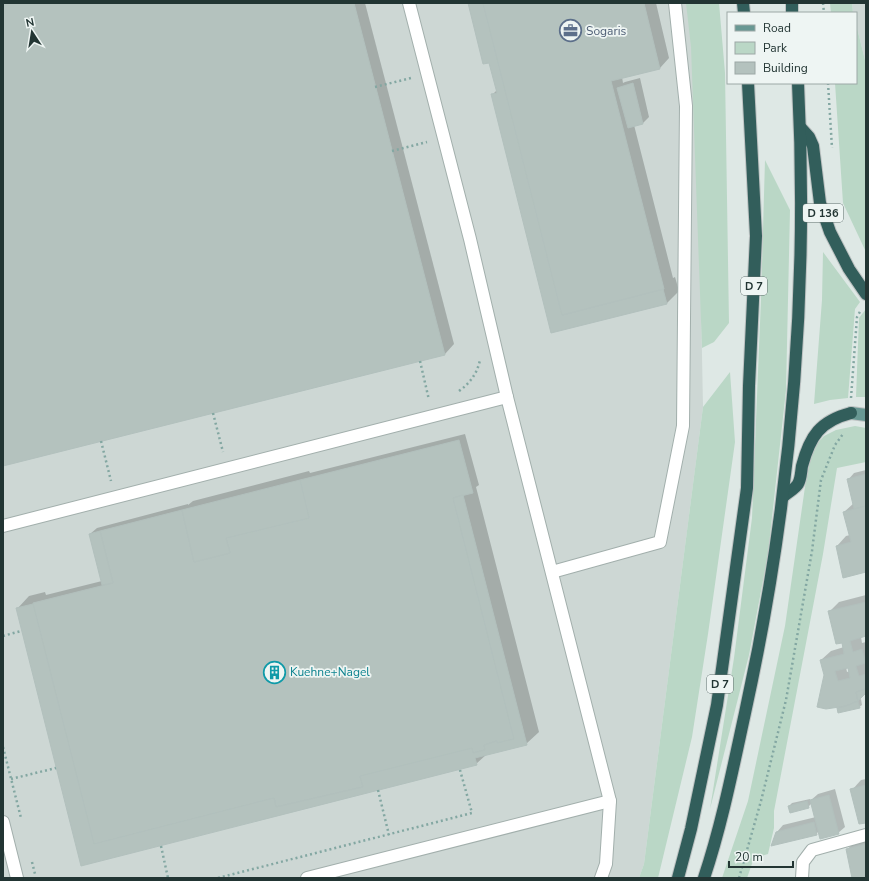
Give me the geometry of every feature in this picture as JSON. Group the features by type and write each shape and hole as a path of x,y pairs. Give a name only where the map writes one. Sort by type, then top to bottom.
{"highway":[{"name":"D 7","path":"678,878 691,829 717,705 747,488 749,386 756,236 748,84"},
{"name":"D 7","path":"704,878 716,837 755,670 777,546 784,496 795,379 800,292 801,228 798,84"},
{"name":"D 136","path":"800,127 809,137 813,146 818,189 824,216 830,232 849,269 866,294"},
{"path":"784,496 798,484 806,452 815,433 830,421 851,413"}],"main road":[{"path":"851,413 866,414"}],"lane":[{"path":"409,3 470,239 507,397 610,801 606,864 601,878"},
{"path":"552,572 660,542 683,426 686,106 675,3"},
{"path":"3,526 507,397"},
{"path":"307,878 610,801"},
{"path":"3,822 18,878"},
{"path":"802,878 803,862 812,850 866,835"}],"path":[{"path":"376,87 413,78"},
{"path":"828,84 832,153"},
{"path":"392,151 430,141"},
{"path":"851,398 857,316 863,306"},
{"path":"456,393 468,385 475,376 481,356"},
{"path":"420,361 429,400"},
{"path":"422,402 436,398"},
{"path":"213,413 223,452"},
{"path":"739,878 761,801 786,700 812,551 821,480 835,445 846,429"},
{"path":"101,441 111,480 103,482"},
{"path":"215,454 230,450"},
{"path":"3,636 22,632"},
{"path":"3,747 22,823"},
{"path":"11,779 56,768"},
{"path":"218,878 472,813 460,770"},
{"path":"378,790 389,835"},
{"path":"160,846 168,878"},
{"path":"32,859 35,874"}],"shaded area":[{"path":"3,3 693,3 696,43 703,407 644,864 639,878 3,878"},
{"path":"852,3 866,3 866,64 857,28 857,12 853,12"}],"green space":[{"path":"686,3 719,3 725,73 729,323 714,342 702,348 691,47"},
{"path":"830,3 852,3 853,12 831,12"},
{"path":"857,28 866,64 866,252 843,203 835,84 857,84"},
{"path":"765,160 790,210 786,390 768,554 749,655 710,809 734,658 752,518"},
{"path":"823,252 860,302 855,309 848,398 814,404 822,300"},
{"path":"866,309 866,397 856,397 859,318"},
{"path":"730,372 735,442 692,737 658,878 639,878 644,864 703,407"},
{"path":"855,426 866,428 866,462 837,468 823,554 774,811 774,828 768,854 754,858 747,878 722,878 748,801 785,626 806,480 813,448 824,436 836,430"}],"building":[{"path":"3,3 354,3 445,355 3,466"},
{"path":"468,3 483,3 562,315 663,289 667,304 551,333 491,94 497,93 489,63 483,64"},
{"path":"483,3 644,3 660,69 611,81 664,289 562,315"},
{"path":"633,83 643,124 628,128 617,88"},
{"name":"Kuehne+Nagel","path":"459,440 473,493 453,498 514,739 497,743 497,741 484,745 485,750 473,753 472,748 360,776 363,787 276,807 274,798 94,844 33,603 113,583 100,531 182,510 194,562 230,553 226,538 309,518 300,480"},
{"path":"866,474 866,506 854,509 847,479"},
{"path":"300,480 309,518 226,538 230,553 194,562 182,510"},
{"path":"463,495 527,745 475,758 477,765 81,866 16,608 33,604 94,844 274,798 276,807 363,787 360,776 472,748 473,753 485,750 484,745 497,741 497,743 514,739 453,498"},
{"path":"866,506 866,572 843,578 836,546 851,542 843,512"},
{"path":"100,531 113,583 102,585 89,534"},
{"path":"866,602 866,636 850,641 853,652 862,649 866,663 856,666 859,676 866,674 866,689 856,692 858,701 846,706 826,709 817,707 824,675 820,660 844,654 842,643 836,644 828,611","holes":["848,668 850,678 838,681 835,671"]},
{"path":"866,689 866,693 858,701 856,692"},
{"path":"858,701 860,708 838,713 837,708"},
{"path":"866,785 866,823 859,824 850,789"},
{"path":"829,795 839,834 820,839 810,800"},
{"path":"807,801 809,808 790,813 788,806"},
{"path":"814,822 817,835 771,846 776,832"},
{"path":"866,844 866,878 852,878 846,849"}],"place":[{"name":"Sogaris","path":"570,31"},
{"name":"Kuehne+Nagel","path":"274,672"}]}
